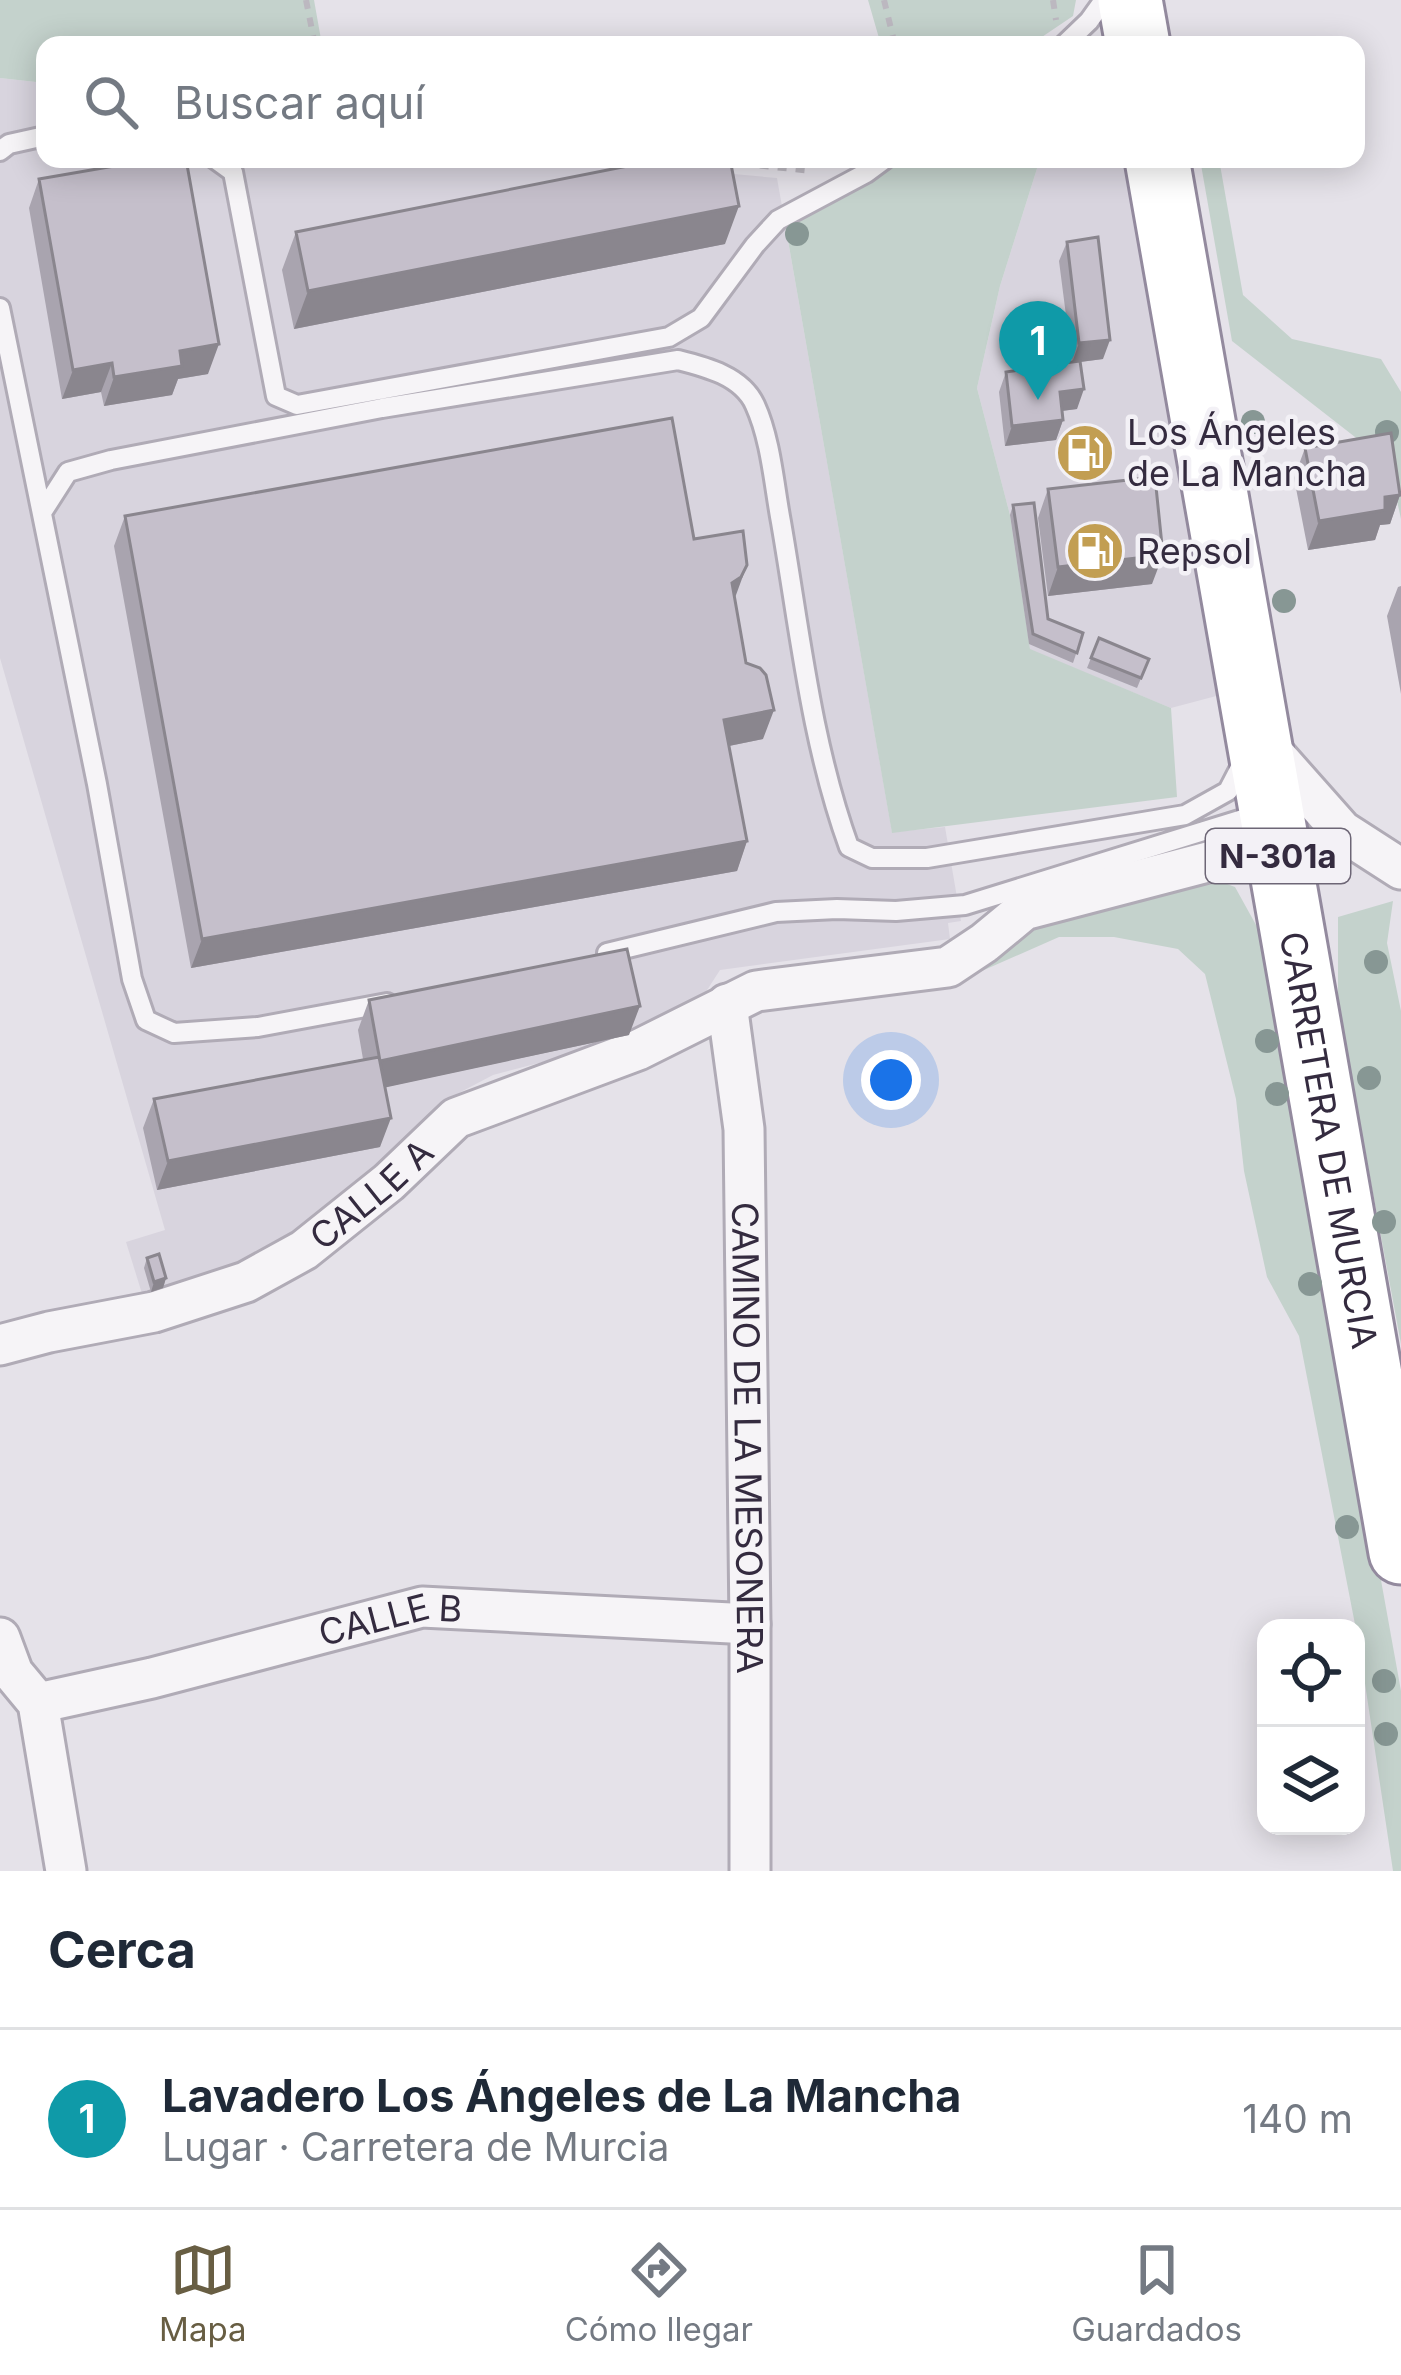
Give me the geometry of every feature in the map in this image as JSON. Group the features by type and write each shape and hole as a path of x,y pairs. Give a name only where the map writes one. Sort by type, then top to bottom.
{"highway":[{"path":"1130,0 1136,36"},
{"name":"CARRETERA DE MURCIA","path":"1159,168 1401,1552"}],"street":[{"path":"1256,734 1342,832 1401,869"},
{"name":"CALLE A","path":"0,1345 154,1312 246,1282 304,1250 389,1182 456,1118 638,1050 756,991 947,967 1024,910 1242,853 1271,814"},
{"name":"CAMINO DE LA MESONERA","path":"728,1004 743,1129 750,1871"},
{"name":"CALLE B","path":"38,1702 152,1678 422,1607 750,1624"},
{"path":"0,1638 13,1673 38,1702 66,1871"}],"lane":[{"path":"1073,36 1104,0"},
{"path":"0,151 36,138"},
{"path":"227,168 233,172 276,397 297,405 669,337 701,318 754,244 778,220 873,168"},
{"path":"0,308 132,979 146,1020 174,1034 237,1029 406,998"},
{"path":"43,511 68,472 112,460 404,404 679,360 722,371 754,401 767,447 811,710 831,797 849,847 872,858 927,858 1185,814 1228,791 1256,734"},
{"path":"585,958 776,912 964,905 1271,814"}],"path":[{"path":"306,0 313,36"},
{"path":"884,0 893,36"},
{"path":"781,168 866,173"}],"shaded area":[{"path":"0,0 314,0 320,36 36,36 36,82 0,78"},
{"path":"868,0 1076,0 1073,16 1043,36 878,36"},
{"path":"0,78 36,82 36,168 668,168 777,178 892,832 945,827 961,921 948,923 950,939 720,970 700,1001 670,1018 585,1051 493,1075 437,1109 333,1212 279,1250 144,1300 126,1242 165,1230 0,658"},
{"path":"884,168 1037,168 1000,286 977,388 1010,515 1030,649 1171,708 1177,797 892,833 786,229"},
{"name":"Los Ángeles de La Mancha","path":"1037,168 1127,168 1220,695 1171,708 1030,650 1010,515 977,388 1000,286"},
{"path":"1202,168 1221,168 1243,295 1292,339 1381,359 1401,392 1401,519 1390,469 1232,341"},
{"path":"1211,878 1235,887 1266,943 1401,1691 1401,1871 1393,1871 1365,1683 1365,1619 1354,1619 1299,1336 1267,1277 1244,1171 1236,1099 1205,974 1178,949 1114,937 1059,937 950,985 1046,913"},
{"path":"1393,901 1387,943 1401,1011 1401,1344 1338,1005 1338,917"}],"building":[{"path":"103,168 188,168 219,344 180,351 182,366 114,377 112,363 73,370 39,179"},
{"path":"618,168 732,168 739,206 308,291 296,232"},
{"path":"1098,237 1110,340 1079,343 1067,242"},
{"path":"1050,325 1056,364 1080,361 1084,389 1060,392 1063,420 1012,426 1006,372 1033,368 1028,328"},
{"path":"672,418 694,539 743,531 747,565 732,583 746,663 766,675 774,710 724,720 747,841 202,939 125,516"},
{"path":"1391,433 1400,495 1385,497 1385,510 1319,521 1305,448"},
{"path":"1155,477 1163,555 1058,567 1048,489"},
{"path":"1034,503 1048,619 1083,633 1077,653 1033,634 1013,505"},
{"path":"1099,638 1149,659 1141,678 1091,658"},
{"path":"627,949 640,1006 380,1061 369,1000"},
{"path":"379,1057 391,1118 168,1161 154,1099"},
{"path":"159,1254 166,1278 154,1282 147,1258"}],"place":[{"name":"Lavadero Los Ángeles de La Mancha","path":"1038,400"},
{"name":"Los Ángeles de La Mancha","path":"1085,453"},
{"name":"Repsol","path":"1095,551"}]}
